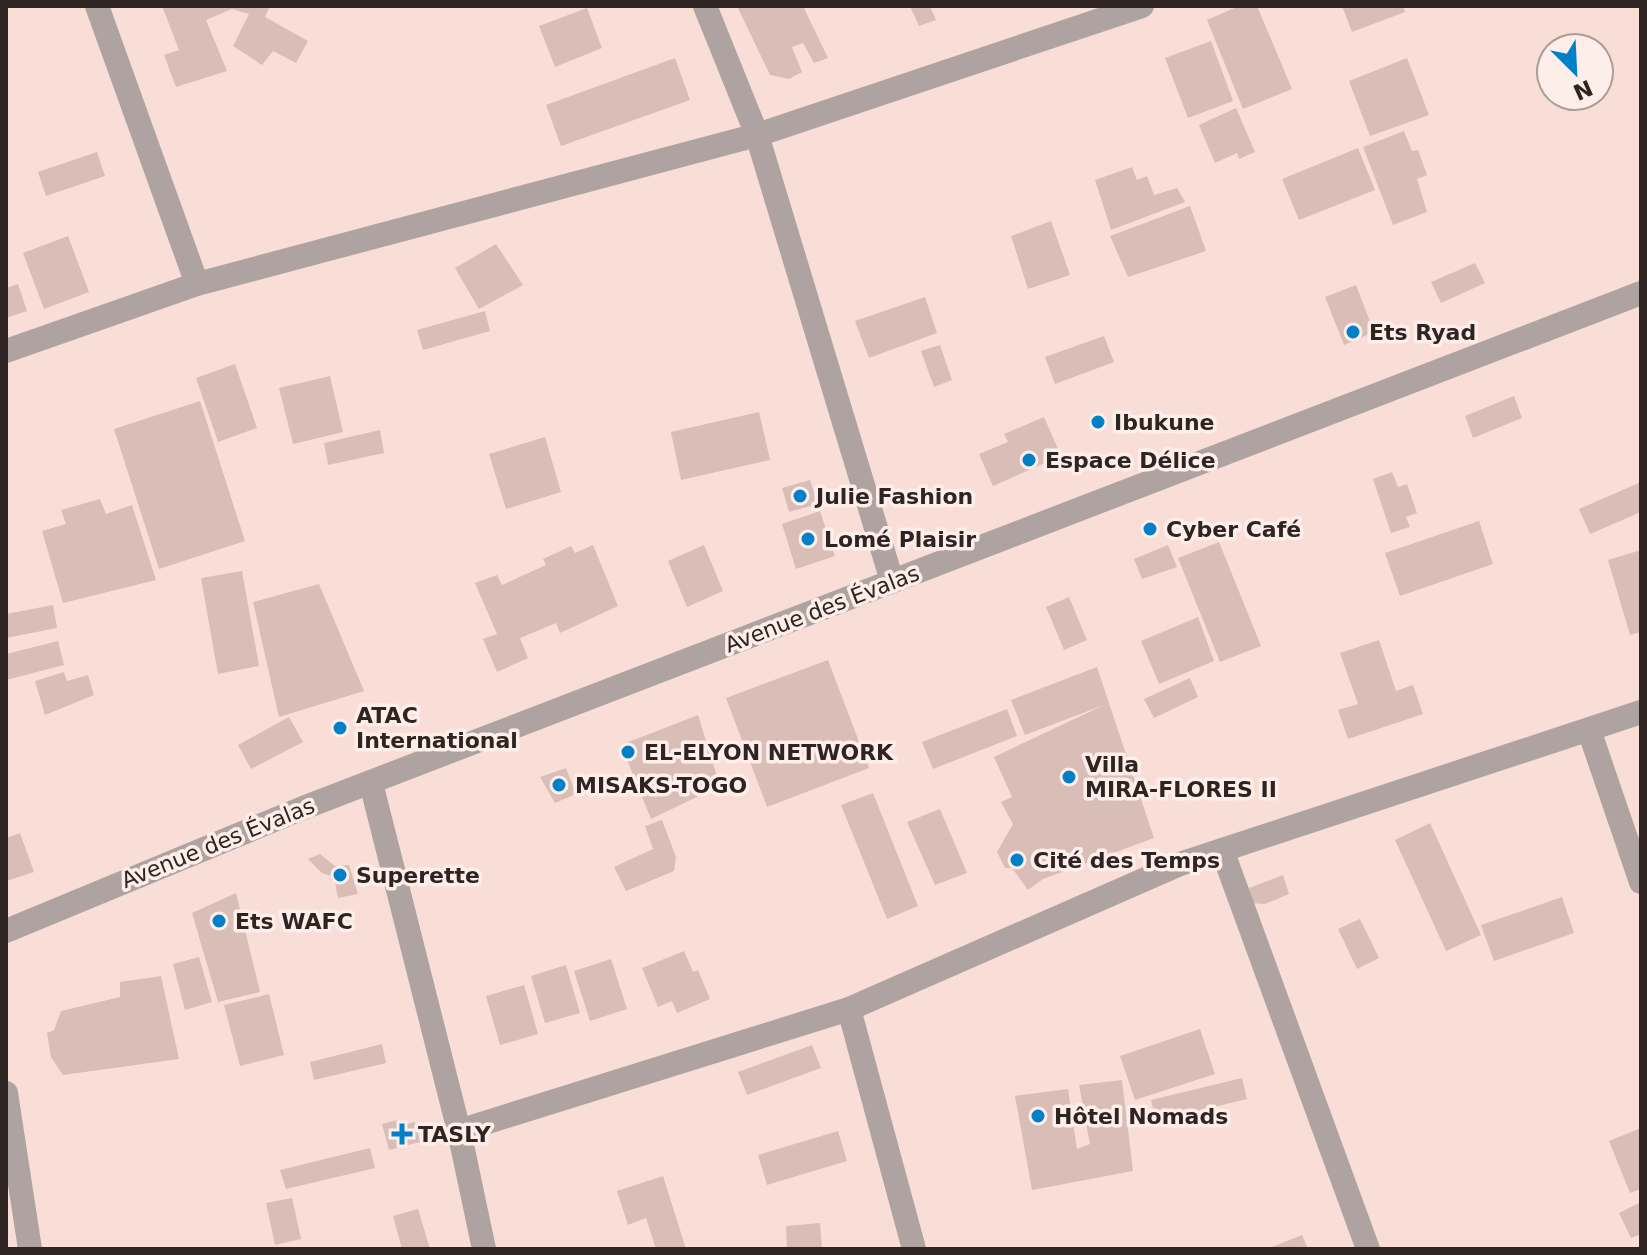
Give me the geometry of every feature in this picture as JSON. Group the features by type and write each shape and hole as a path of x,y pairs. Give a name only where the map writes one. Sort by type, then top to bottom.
{"street":[{"path":"97,6 197,284"},
{"path":"705,6 757,135 892,581"},
{"path":"6,351 197,284 757,135 1142,6"},
{"name":"Avenue des Évalas","path":"6,931 371,783 1641,293"},
{"path":"459,1131 849,1009 1180,864 1641,712"},
{"path":"1589,730 1641,882"},
{"path":"371,783 459,1131 484,1249"},
{"path":"1222,850 1368,1249"},
{"path":"849,1009 914,1249"},
{"path":"6,1093 30,1249"}],"building":[{"path":"162,6 270,6 265,17 308,41 296,63 273,51 262,65 233,46 249,14 232,9 206,20 227,71 176,87 164,55 179,50"},
{"path":"737,6 803,6 828,58 814,63 803,43 792,47 802,72 789,79 770,75"},
{"path":"910,6 930,6 936,20 919,26"},
{"path":"1239,6 1257,6 1292,89 1243,109 1207,20"},
{"path":"1342,6 1403,6 1405,12 1352,32"},
{"path":"587,8 602,48 555,67 539,26"},
{"path":"1211,41 1233,101 1188,118 1165,58"},
{"path":"675,58 690,100 561,146 546,105"},
{"path":"1407,58 1429,115 1370,136 1349,81"},
{"path":"1236,108 1255,152 1239,159 1237,153 1215,163 1199,125"},
{"path":"1404,131 1412,151 1418,150 1427,175 1417,179 1427,212 1393,225 1363,147"},
{"path":"1358,148 1375,190 1299,220 1282,179"},
{"path":"97,152 105,176 46,196 38,172"},
{"path":"1132,167 1137,180 1147,176 1154,195 1177,188 1185,202 1111,230 1095,180"},
{"path":"1190,206 1206,251 1128,277 1110,236"},
{"path":"1051,221 1070,275 1028,289 1011,236"},
{"path":"68,236 89,292 44,309 23,253"},
{"path":"496,244 523,285 479,309 455,268"},
{"path":"1475,263 1485,283 1441,303 1431,282"},
{"path":"18,284 27,311 6,318 6,288"},
{"path":"1356,285 1374,332 1344,345 1325,297"},
{"path":"925,297 937,333 869,358 855,321"},
{"path":"485,311 490,331 423,350 417,330"},
{"path":"1104,336 1114,362 1055,384 1045,357"},
{"path":"940,345 952,380 934,387 921,351"},
{"path":"235,364 257,428 218,442 196,378"},
{"path":"330,376 343,432 293,444 279,388"},
{"path":"1514,396 1522,418 1473,438 1465,416"},
{"path":"200,401 245,541 159,569 114,429"},
{"path":"759,412 770,460 681,480 671,432"},
{"path":"1044,417 1061,456 993,486 979,454 1008,442 1004,434"},
{"path":"380,430 384,453 328,465 324,443"},
{"path":"545,437 561,492 506,509 489,454"},
{"path":"1392,472 1398,487 1407,484 1417,513 1406,517 1410,527 1391,533 1373,479"},
{"path":"810,480 818,504 789,512 782,488"},
{"path":"1641,482 1641,512 1590,534 1579,509"},
{"path":"100,499 106,514 132,505 156,580 63,603 42,531 66,524 61,510"},
{"path":"820,511 835,556 796,569 782,524"},
{"path":"1479,521 1493,564 1400,596 1385,553"},
{"path":"1219,542 1261,646 1220,662 1178,558"},
{"path":"593,545 618,606 560,633 556,623 520,638 528,658 497,672 483,639 497,634 475,583 497,575 502,585 546,565 543,559 571,546 575,553"},
{"path":"704,545 723,591 687,607 668,561"},
{"path":"1168,545 1177,567 1142,579 1134,559"},
{"path":"1641,550 1641,632 1630,635 1608,560"},
{"path":"242,571 259,666 218,674 201,578"},
{"path":"319,584 364,691 279,717 253,602"},
{"path":"1069,597 1087,640 1064,650 1046,607"},
{"path":"53,605 57,628 6,638 6,614"},
{"path":"1198,617 1214,661 1159,684 1141,641"},
{"path":"1379,640 1396,691 1413,685 1423,714 1348,739 1338,710 1358,704 1340,653"},
{"path":"58,641 64,665 6,680 6,654"},
{"path":"828,660 869,768 767,807 726,698"},
{"name":"Villa MIRA-FLORES II","path":"1097,667 1154,838 1043,879 1028,890 1012,868 1005,868 997,852 1013,824 1001,802 1012,797 994,757 1104,705 1025,735 1011,700"},
{"path":"64,672 67,681 88,675 94,695 45,715 35,681"},
{"path":"1190,678 1198,697 1154,718 1144,699"},
{"path":"1007,709 1017,736 933,769 922,742"},
{"path":"698,715 720,786 651,819 621,745"},
{"path":"289,717 303,742 251,769 238,745"},
{"name":"MISAKS-TOGO","path":"566,768 576,794 555,803 540,777"},
{"path":"873,793 918,906 887,919 841,805"},
{"path":"940,809 967,873 935,885 907,822"},
{"path":"662,820 676,857 674,871 626,891 614,867 653,849 645,826"},
{"path":"1430,823 1481,935 1446,951 1395,840"},
{"path":"20,833 34,872 6,881 6,838"},
{"name":"Superette","path":"320,854 335,866 349,865 358,894 338,898 334,877 322,873 308,859"},
{"path":"1283,875 1289,894 1265,904 1251,903 1249,888"},
{"path":"236,893 260,992 218,1002 192,913"},
{"path":"1562,897 1574,933 1494,961 1481,925"},
{"path":"1360,919 1379,958 1357,969 1338,929"},
{"path":"684,951 693,972 698,970 710,999 677,1013 672,1001 658,1007 642,968"},
{"path":"199,957 212,1002 185,1010 173,964"},
{"path":"611,959 627,1009 590,1021 574,971"},
{"path":"566,965 580,1013 545,1023 531,976"},
{"path":"161,976 179,1059 63,1075 51,1057 47,1033 54,1030 61,1011 120,997 120,982"},
{"path":"524,985 538,1034 500,1045 486,996"},
{"path":"269,994 284,1055 240,1066 224,1005"},
{"path":"1200,1029 1215,1074 1135,1100 1120,1056"},
{"path":"382,1044 386,1063 314,1080 310,1062"},
{"path":"812,1045 821,1068 747,1095 738,1072"},
{"path":"1242,1078 1247,1099 1156,1121 1151,1100"},
{"path":"1122,1080 1133,1171 1032,1190 1015,1096 1068,1089 1077,1149 1090,1144 1079,1085"},
{"name":"TASLY","path":"397,1120 398,1126 415,1122 420,1142 389,1150 382,1124"},
{"path":"1641,1128 1641,1189 1630,1193 1609,1141"},
{"path":"838,1131 847,1161 767,1185 758,1155"},
{"path":"370,1148 375,1168 286,1189 280,1170"},
{"path":"663,1176 686,1249 656,1249 646,1218 628,1225 617,1191"},
{"path":"292,1198 301,1239 275,1245 266,1203"},
{"path":"1641,1202 1641,1234 1631,1238 1619,1213"},
{"path":"418,1209 430,1249 402,1249 393,1216"},
{"path":"820,1223 822,1249 787,1249 786,1226"},
{"path":"1302,1235 1308,1249 1267,1249"}],"place":[{"name":"Ets Ryad","path":"1353,332"},
{"name":"Ibukune","path":"1098,422"},
{"name":"Espace Délice","path":"1029,460"},
{"name":"Julie Fashion","path":"800,496"},
{"name":"Cyber Café","path":"1150,529"},
{"name":"Lomé Plaisir","path":"808,539"},
{"name":"ATAC International","path":"340,728"},
{"name":"EL-ELYON NETWORK","path":"628,752"},
{"name":"Villa MIRA-FLORES II","path":"1069,777"},
{"name":"MISAKS-TOGO","path":"559,785"},
{"name":"Cité des Temps","path":"1017,860"},
{"name":"Superette","path":"340,875"},
{"name":"Ets WAFC","path":"219,921"},
{"name":"Hôtel Nomads","path":"1038,1116"},
{"name":"TASLY","path":"402,1134"}]}
